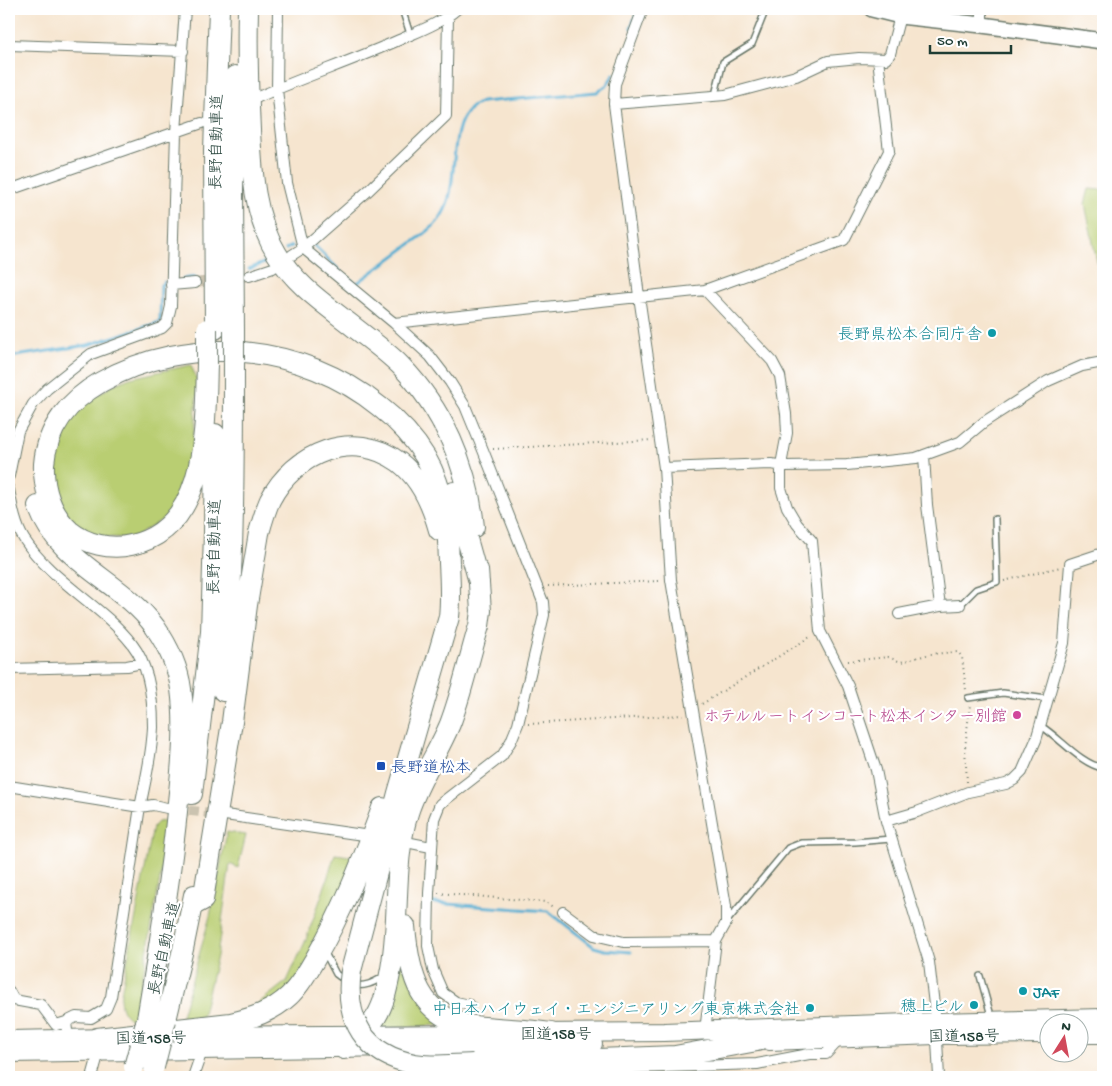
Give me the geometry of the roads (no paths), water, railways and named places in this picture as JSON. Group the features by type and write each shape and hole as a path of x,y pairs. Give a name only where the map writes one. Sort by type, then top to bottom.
{"highway":[{"name":"長野自動車道","path":"157,1019 194,782 211,632 219,362 214,150 219,9"},
{"name":"長野自動車道","path":"219,329 233,167 238,9"},
{"path":"248,9 248,92 253,170 258,206 267,236 276,254 290,274 305,290 399,364 416,382 439,415 458,456 470,493 479,582 481,612 474,643 450,722 414,796 403,831 399,862 395,949 382,1006 362,1035 344,1049"},
{"path":"157,1019 182,768 184,716 181,687 176,666 154,626 129,601 66,550 42,517 34,498 32,480 34,447 47,415 59,400 89,375 114,362 151,348 224,339 268,343 301,352 331,364 370,385 395,403 423,433 434,449 456,498 479,582"},
{"path":"219,362 206,417 201,459 191,492 169,524 148,539 127,546 116,547 93,543 71,532 61,522 48,498 44,471 46,451 52,432 59,419 78,398 110,376 152,360 196,351 224,351 268,355 315,368 354,388 386,412 414,440 426,458 445,504 448,521 449,617 398,793 352,971 349,988 353,1015 358,1027 368,1041 383,1053 398,1060 466,1071 675,1056 757,1041"},
{"name":"長野自動車道","path":"143,1072 157,1019 192,906 214,779 229,633 233,532 219,362"},
{"path":"192,906 203,900 214,845 259,533 271,500 279,486 301,463 327,450 355,446 371,448 386,454 400,463 411,474 421,487 435,515 444,550 450,593"},
{"path":"98,1045 251,1018 266,1012 290,995 323,946 354,881 421,714"},
{"path":"399,862 406,944 412,973 420,992 429,1005 438,1013 460,1023 475,1026 523,1028 551,1033"},
{"name":"国道158号","path":"9,1040 67,1031 98,1045 202,1051 757,1041 840,1038 990,1022 1103,1018"},
{"name":"国道158号","path":"9,1053 98,1045 362,1035 936,1028 1040,1033"},
{"path":"1090,1034 1103,1034"}],"main road":[{"path":"872,9 900,16 982,24 1103,42"}],"street":[{"path":"9,476 18,431 33,404 64,374 91,354 162,328 167,323 171,306 176,132 185,9"},
{"path":"278,9 277,89 287,183 303,248 394,323 430,356 450,382 465,406 484,450 543,602 544,615 518,724 511,741 502,756 440,804 434,819 428,892 428,946 433,970 443,993 456,1002 470,1005"},
{"path":"256,98 360,58 411,35 448,16 457,9"},
{"path":"643,9 615,84 614,104 664,468 671,580 726,906 726,923 716,941 705,1031"},
{"path":"982,9 982,24"},
{"path":"292,254 303,248 369,190 446,116 448,16"},
{"path":"614,104 725,95 796,76 828,61 859,58 886,59 890,54 900,16"},
{"path":"9,45 182,51"},
{"path":"394,323 705,290 844,240 889,151 878,59"},
{"path":"9,190 202,123"},
{"path":"249,276 273,268"},
{"path":"171,285 195,282"},
{"path":"705,290 772,361 780,376 787,433 781,465 781,488 787,507 796,524 812,542 820,631 848,686 876,770 886,821 929,962 939,1077"},
{"path":"664,468 771,464 847,465 916,458 960,442 984,422 1048,381 1082,366 1103,362"},
{"path":"924,455 940,606"},
{"path":"9,489 12,508 23,538 48,569 111,623 132,645 142,663 149,684 153,726 111,997 106,1009 91,1018 76,1017 67,1031 56,1024 41,1005 14,1000 9,991"},
{"path":"886,821 917,812 968,792 1006,784 1019,776 1025,767 1041,726 1064,643 1070,564 1103,553"},
{"path":"899,614 940,606 960,605"},
{"path":"9,669 127,666 142,663"},
{"path":"11,786 140,807 153,805 166,808"},
{"path":"225,815 363,835"},
{"path":"411,843 431,847"},
{"path":"562,912 594,935 624,942 716,941"},
{"path":"457,1047 456,1070 585,1070 757,1064 809,1054 826,1054 840,1038"},
{"path":"92,1077 98,1045"},
{"path":"193,1077 202,1051"}],"lane":[{"path":"402,9 411,35"},
{"path":"715,95 723,62 752,44 766,9"},
{"path":"960,605 976,589 997,582 995,519"},
{"path":"968,698 1003,694 1048,699"},
{"path":"1041,726 1085,760 1094,766 1103,768"},
{"path":"726,923 788,848 801,842 855,842 892,839"},
{"path":"323,946 336,974 350,985 361,986 384,977 395,949"},
{"path":"980,976 990,1012 990,1022"}],"waterway":[{"path":"631,28 638,9"},
{"path":"347,277 356,284 425,233 439,220 451,189 458,131 462,119 472,107 482,102 597,92 606,86 614,74"},
{"path":"313,244 340,271"},
{"path":"286,249 292,246"},
{"path":"249,269 266,262"},
{"path":"183,279 195,277"},
{"path":"9,357 88,345 154,324 160,321 161,285 164,282"},
{"path":"433,903 548,911 594,947 631,952"}],"tunnel":[{"path":"195,283 249,276"},
{"path":"174,809 219,814"}],"place":[{"name":"長野県松本合同庁舎","path":"992,333"},
{"name":"ホテルルートインコート松本インター別館","path":"1017,715"},
{"name":"長野道松本","path":"381,766"},
{"name":"JAF","path":"1023,991"},
{"name":"穂上ビル","path":"974,1005"},
{"name":"中日本ハイウェイ・エンジニアリング東京株式会社","path":"810,1008"}]}
